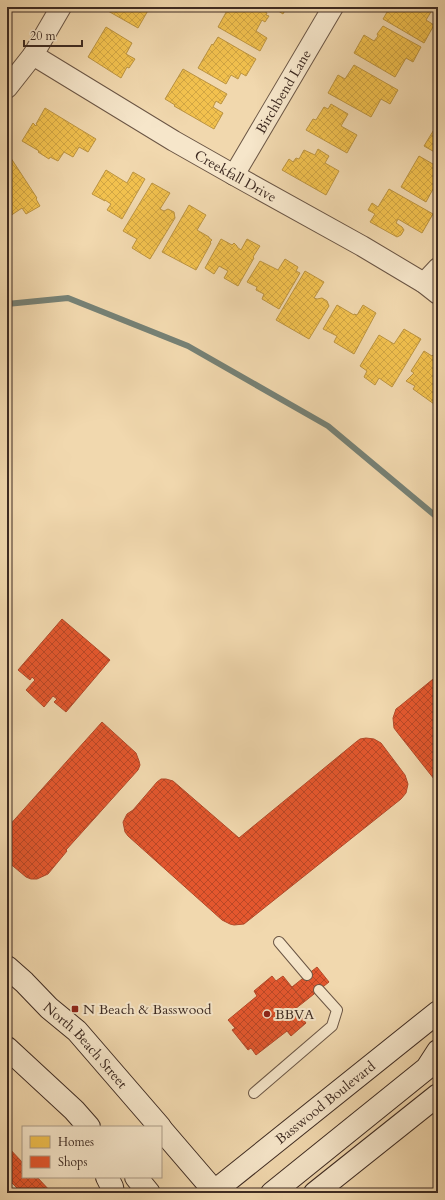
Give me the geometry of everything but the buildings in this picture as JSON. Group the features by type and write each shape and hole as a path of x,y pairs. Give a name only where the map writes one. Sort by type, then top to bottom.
{"main road":[{"name":"North Beach Street","path":"7,967 49,1008 77,1032 158,1126"},
{"name":"Basswood Boulevard","path":"214,1192 438,1012"},
{"path":"7,1048 78,1119 88,1126"},
{"path":"272,1193 427,1068 438,1051"},
{"path":"315,1193 438,1095"},
{"name":"North Beach Street","path":"162,1130 214,1192"},
{"path":"331,1193 354,1162"},
{"path":"108,1178 113,1193"},
{"path":"137,1178 149,1193"}],"street":[{"path":"7,88 34,55 61,7"},
{"name":"Birchbend Lane","path":"234,175 333,7"},
{"name":"Creekfall Drive","path":"34,55 234,175 362,246 431,289"},
{"path":"431,289 438,268"}],"lane":[{"path":"278,942 306,975"},
{"path":"254,1093 332,1026 337,1010 319,990"}],"waterway":[{"path":"7,304 68,298 188,346 328,426 438,518"}],"place":[{"name":"N Beach & Basswood","path":"75,1009"},
{"name":"BBVA","path":"267,1014"}]}
